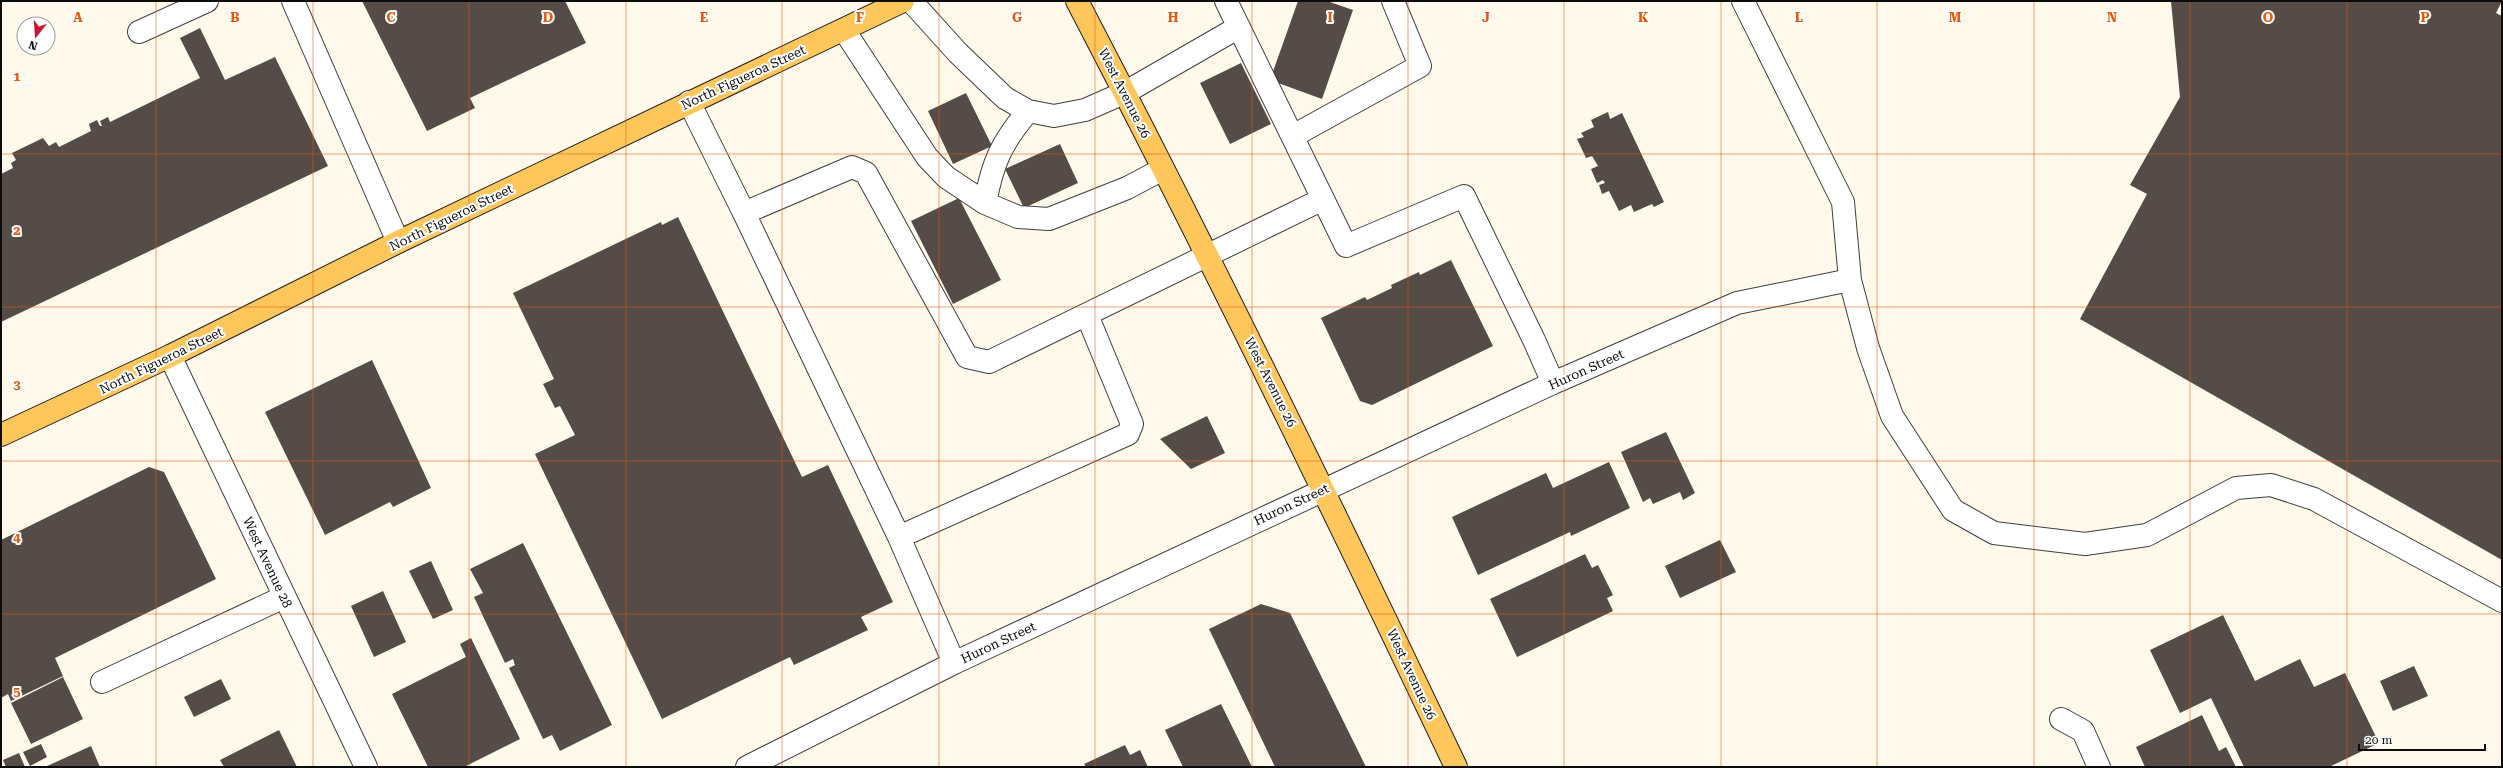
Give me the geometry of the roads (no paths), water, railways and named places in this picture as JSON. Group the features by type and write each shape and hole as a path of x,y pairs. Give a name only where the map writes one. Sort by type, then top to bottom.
{"main road":[{"name":"North Figueroa Street","path":"1,435 170,356 398,242 903,1"},
{"name":"West Avenue 26","path":"1077,1 1126,92 1163,169 1324,488 1456,767"}],"street":[{"path":"139,32 208,1"},
{"path":"293,1 398,242"},
{"path":"911,1 958,53 1005,98 1028,111 1054,116 1085,110 1126,92 1239,27"},
{"path":"1226,1 1346,246 1464,196 1534,340 1552,383"},
{"path":"1293,136 1420,66 1393,1"},
{"path":"1743,1 1843,202 1850,280 1868,348 1892,416 1953,510 1994,533 2085,544 2147,535 2236,488 2271,485 2314,499 2502,601"},
{"path":"844,30 927,157 946,177 986,203 1018,217 1049,219 1127,188 1163,169"},
{"path":"689,102 744,213 899,537 954,663"},
{"path":"986,203 991,172 1007,137 1028,111"},
{"path":"744,213 852,167 866,173 968,357 989,362 1208,257 1323,199"},
{"name":"Huron Street","path":"747,767 954,663 1324,488 1552,383 1737,303 1850,280"},
{"path":"899,537 1128,434 1132,424 1086,315"},
{"name":"West Avenue 28","path":"170,356 366,767"},
{"path":"102,682 284,596"},
{"path":"2061,719 2083,731 2099,767"}]}
